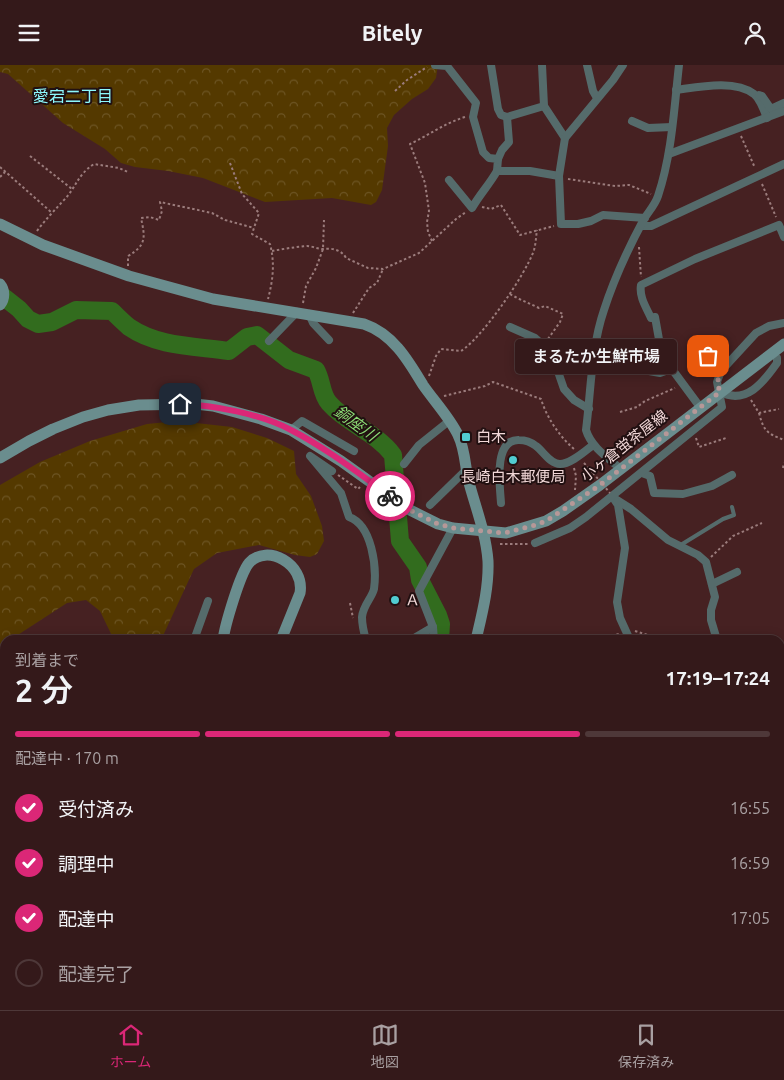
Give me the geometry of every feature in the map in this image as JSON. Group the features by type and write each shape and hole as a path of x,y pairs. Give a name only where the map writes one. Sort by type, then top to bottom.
{"street":[{"path":"435,65 447,66 476,103 474,117 483,152 489,157 498,159"},
{"path":"491,65 498,109 502,115 507,117 544,106"},
{"path":"542,65 544,106 565,138"},
{"path":"587,65 593,91 597,98"},
{"path":"622,65 613,80 565,138 559,177 561,224 578,224 591,221 602,215 645,218"},
{"path":"621,469 588,439 586,430 594,361 604,309 635,238 658,197 669,153 679,65"},
{"path":"676,90 720,84 745,89 762,96 771,109 784,103"},
{"path":"755,94 767,118"},
{"path":"669,153 738,130 784,111"},
{"path":"449,179 472,208 481,191 489,185 497,171 498,159 502,150 509,142 507,117"},
{"path":"632,121 648,128 672,127"},
{"path":"641,227 651,227 784,164"},
{"path":"497,171 530,171 559,177"},
{"path":"0,225 31,239 129,275 213,299 364,323 385,335 401,351 432,399 458,434 462,445 466,469 483,531 488,562 486,589 477,635"},
{"path":"700,407 666,361 660,345 655,317 651,318 643,301 640,292 641,285 695,259 779,225 784,237"},
{"path":"302,313 329,340"},
{"path":"269,341 302,313"},
{"path":"536,543 570,528 586,517 722,407 717,382 722,371 756,333 769,326 784,323"},
{"path":"510,327 535,338 543,345 554,360 564,389 574,400 589,409"},
{"name":"小ヶ倉蛍茶屋線","path":"0,458 29,441 84,417 108,410 138,405 187,404 213,406 261,419 291,430 341,461 408,509 438,524 453,528 506,533 546,521 593,490 784,344"},
{"path":"720,392 730,397 747,394 767,377 777,363 777,358"},
{"path":"594,361 660,373 671,369"},
{"path":"291,430 302,421 354,451"},
{"path":"404,464 419,445 449,421"},
{"path":"501,503 499,470 503,450 508,443 514,440 528,441 554,463 562,464 593,445"},
{"path":"332,471 310,456 341,493 349,517 359,522 373,550 375,560 374,591 362,616 365,635"},
{"path":"430,505 466,469"},
{"path":"642,473 650,476 654,493 683,494 712,486 732,475"},
{"path":"611,495 668,540 698,555 706,562 715,597 710,620 716,635"},
{"path":"611,495 618,505 625,548 617,602 627,635"},
{"path":"434,635 433,627 419,591 453,528"},
{"path":"224,635 237,588 244,571 254,559 272,556 288,561 297,573 301,585 300,593 283,635"},
{"path":"712,584 737,572"},
{"path":"196,635 208,601"},
{"path":"419,635 433,627"}],"lane":[{"path":"708,356 722,371"},
{"path":"679,546 723,519 734,515 732,507"}],"path":[{"path":"395,91 407,80 430,65"},
{"path":"432,241 428,232 427,221 429,211 425,183 410,144 447,123 464,117 474,117"},
{"path":"738,130 746,144 779,225"},
{"path":"30,156 72,189"},
{"path":"230,163 242,194 260,213 252,235 270,244 272,251 273,280 266,307"},
{"path":"31,239 51,212 63,201 82,172 94,165 128,172"},
{"path":"0,167 51,212"},
{"path":"0,177 5,172"},
{"path":"559,177 615,186 629,185 658,197"},
{"path":"129,275 128,256 137,251 145,237 141,218 150,217 159,220 162,211 160,202 212,213 254,228"},
{"path":"272,251 308,246 323,249 327,247 336,249 345,255 346,258 368,268 384,269 419,253 456,219 472,208 483,207 491,209 501,205 520,235 561,224"},
{"path":"302,313 306,286 316,268 323,249 324,220"},
{"path":"426,388 436,355 440,349 461,351 470,345 510,294 534,250 537,230"},
{"path":"635,238 640,249 643,284"},
{"path":"348,321 365,294 377,283 384,269"},
{"path":"510,294 524,303 529,303 539,308 545,306 563,314 560,322 543,345"},
{"path":"432,399 485,386 493,382 503,385 540,399 545,413 564,440 574,449"},
{"path":"620,412 636,407 645,401 684,384"},
{"path":"747,394 759,413 763,429 771,435 784,440"},
{"path":"759,413 779,409"},
{"path":"693,431 699,447 726,438"},
{"path":"584,462 611,495"},
{"path":"783,468 784,463"},
{"path":"332,471 358,489"},
{"path":"574,493 576,476"},
{"path":"706,562 733,536 762,523"},
{"path":"499,543 536,543"},
{"path":"618,635 624,629 647,635"}],"green space":[{"path":"0,65 438,65 436,78 428,89 412,99 394,115 387,128 388,146 382,190 376,202 371,205 332,198 265,202 203,178 121,163 105,149 63,123 8,74 0,72"},
{"path":"178,421 232,427 267,438 294,451 296,474 311,496 322,526 324,541 317,554 310,557 295,555 259,545 217,553 194,569 163,635 112,635 100,611 86,600 67,603 18,635 0,635 0,485 40,462 90,441 147,424"}],"waterway":[{"name":"銅座川","path":"0,294 28,319 38,324 52,322 76,310 112,311 129,327 140,334 177,345 229,351 247,337 257,335 289,360 316,370 324,395 329,403 344,417 378,440 393,455 400,541 418,567 420,580 441,624 440,635"}],"way so far":[{"path":"390,496 408,509 438,524 453,528 506,533 546,521 600,485 720,392 717,382 722,371 708,356"}],"place":[{"name":"まるたか生鮮市場","path":"708,356"},
{"name":"白木","path":"466,437"},
{"name":"長崎白木郵便局","path":"513,460"},
{"name":"Ａ","path":"395,600"}],"district":[{"name":"愛宕二丁目","path":"73,96"}],"route":[{"path":"180,404 213,406 275,423 291,430 341,461 390,496"}]}
